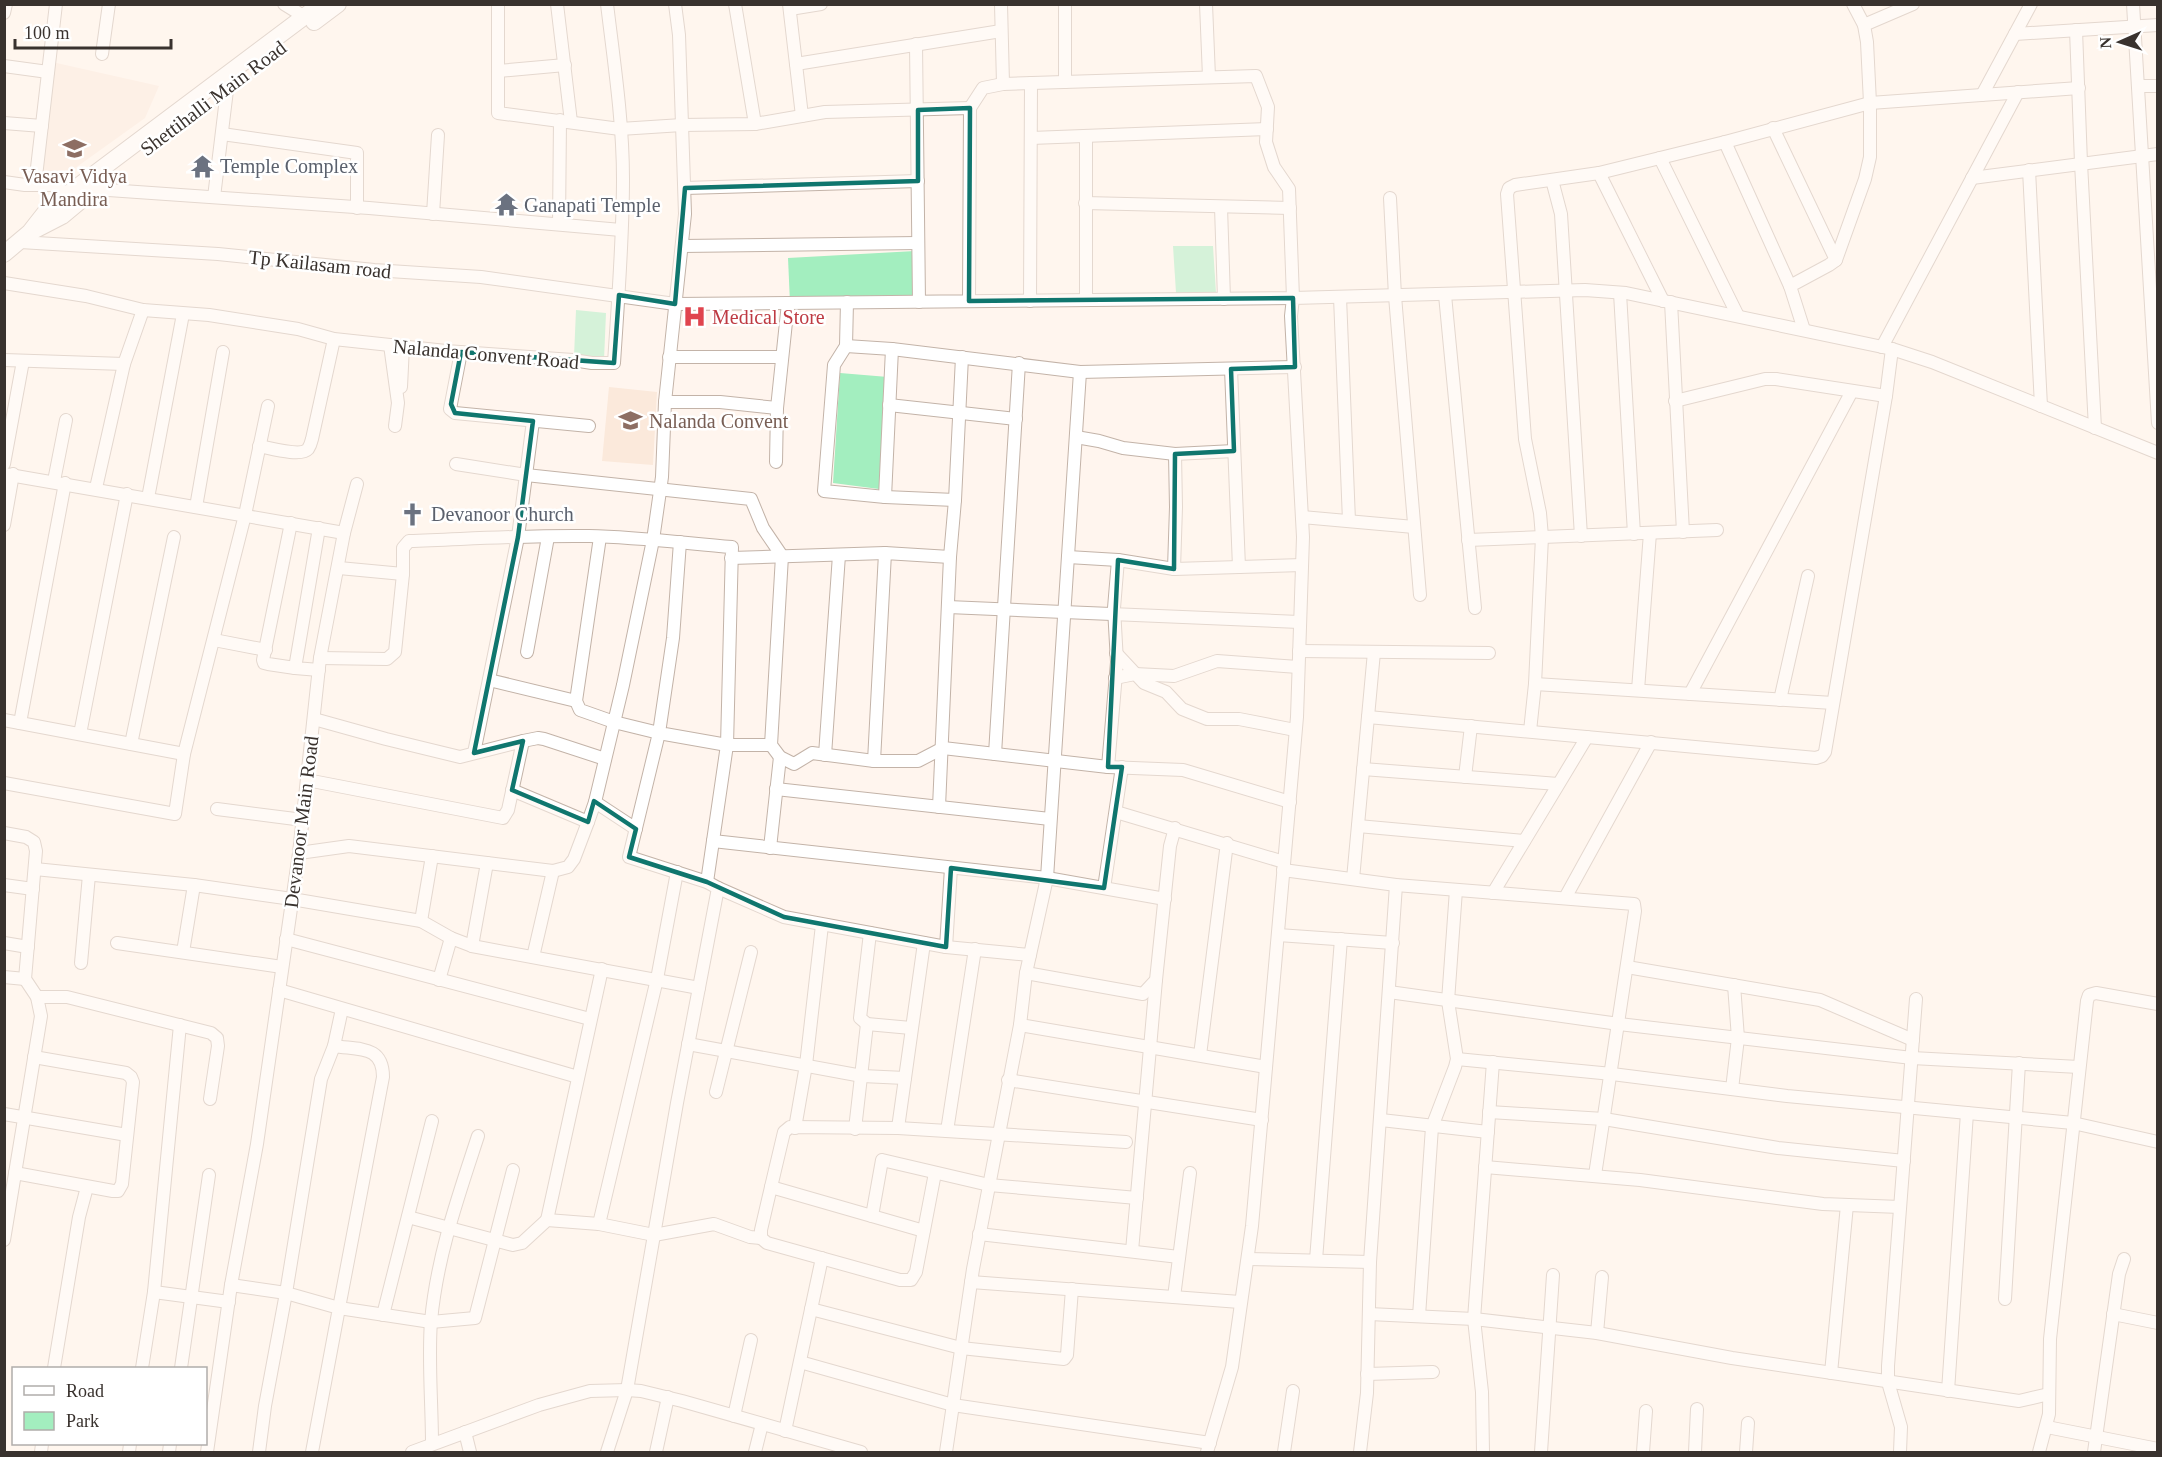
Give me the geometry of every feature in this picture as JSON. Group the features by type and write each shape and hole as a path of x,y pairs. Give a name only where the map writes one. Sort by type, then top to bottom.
{"main road":[{"name":"Shettihalli Main Road","path":"13,246 62,216 90,185 305,17 327,7"},
{"name":"Shettihalli Main Road","path":"13,246 48,209 68,194 90,185 133,160 228,82 327,7"}],"street":[{"path":"4,13 6,4"},
{"path":"35,185 56,4"},
{"path":"102,54 109,4"},
{"path":"284,4 305,17"},
{"path":"498,4 498,113 620,129 755,124 825,112 970,108"},
{"path":"557,4 565,65 565,121 559,224"},
{"name":"Nalanda Convent Road","path":"4,283 75,293 143,310 209,315 298,329 334,339 461,352 614,363 623,176 608,4"},
{"path":"299,853 349,846 553,871 568,867 574,859 595,802 614,722 654,540 660,490 669,357 685,214 679,35 675,4"},
{"path":"735,4 755,124"},
{"path":"802,116 789,7 821,4"},
{"path":"1001,4 1003,84"},
{"path":"1065,4 1065,82"},
{"path":"1206,4 1209,77"},
{"path":"1790,286 1836,260 1865,179 1870,157 1870,103 1864,26 1853,4"},
{"path":"1982,94 2031,4"},
{"path":"2133,4 2154,305 2157,423"},
{"path":"1864,26 1910,5"},
{"path":"2014,34 2157,25"},
{"path":"2076,30 2095,428"},
{"path":"796,64 1001,31"},
{"path":"916,44 919,302"},
{"path":"498,71 565,65"},
{"path":"4,66 48,72"},
{"path":"800,1362 953,1405 1208,1448 1232,1367 1248,1258 1290,802 1302,565 1302,517 1291,316 1293,298 1289,189 1274,167 1266,142 1268,107 1256,76 1003,84 983,88 970,108 969,301"},
{"path":"214,197 228,82"},
{"path":"1030,83 1030,301"},
{"path":"2138,86 2157,86"},
{"path":"1530,731 1535,684 1542,537 1540,513 1526,446 1507,194 1509,188 1515,185 1599,173 1870,103 2079,88"},
{"path":"1368,717 1816,758 1822,756 1825,752 1886,396 1887,348 2018,92"},
{"path":"4,123 42,126"},
{"path":"1773,128 1836,260"},
{"path":"1030,138 1086,138 1267,129"},
{"path":"222,134 357,153 357,207"},
{"path":"433,214 438,135"},
{"path":"1086,138 1086,300"},
{"path":"1725,142 1790,286 1804,330"},
{"path":"1972,178 2157,154"},
{"path":"1660,158 1738,316"},
{"path":"2029,170 2041,406"},
{"path":"1599,173 1667,301 1676,401 1683,532"},
{"path":"1552,180 1561,214 1581,536"},
{"path":"685,188 918,181"},
{"path":"4,182 52,185 68,194"},
{"path":"90,185 621,230"},
{"path":"1390,198 1395,296 1420,595"},
{"path":"1085,203 1290,208"},
{"path":"1221,207 1224,299"},
{"path":"682,246 918,243"},
{"name":"Tp Kailasam road","path":"13,246 218,254 374,270 481,277 675,304 1293,298 1566,290 1620,293 1887,348 1932,362 2157,453"},
{"path":"1620,293 1634,534"},
{"path":"1445,295 1475,608"},
{"path":"1340,297 1349,521"},
{"path":"847,302 846,346 834,365 824,490 885,497 955,500"},
{"path":"776,462 777,408 788,303"},
{"path":"96,488 124,364 143,310"},
{"path":"148,498 183,314"},
{"path":"260,446 295,453 308,449 312,440 334,339"},
{"path":"390,345 398,403 395,426"},
{"path":"401,399 403,346"},
{"path":"846,346 1019,363 1080,372 1295,367"},
{"path":"885,497 892,349"},
{"path":"196,507 223,352"},
{"path":"461,352 450,409 455,412 590,426"},
{"path":"669,357 782,357"},
{"path":"939,807 962,357"},
{"path":"4,360 124,364"},
{"path":"4,525 7,471 23,361"},
{"path":"995,754 1019,363"},
{"path":"1231,369 1239,567"},
{"path":"946,1452 988,1185 1020,1025 1026,973 1047,878 1080,372"},
{"path":"1676,401 1765,379 1886,396"},
{"path":"1690,694 1852,391"},
{"path":"665,402 720,402 777,408"},
{"path":"889,405 1016,419"},
{"path":"4,783 175,814 184,754 245,515 268,406"},
{"path":"20,723 59,482 66,420"},
{"path":"474,753 518,537 533,421"},
{"path":"1076,437 1123,448 1175,454 1234,451"},
{"path":"1174,569 1175,454"},
{"path":"456,464 526,475 751,499 763,528 782,556 771,745 780,757 794,764 812,753 874,761 918,761 943,748 1108,767 1182,770 1290,802"},
{"path":"7,471 344,533"},
{"name":"Devanoor Main Road","path":"207,1452 231,1285 257,1144 299,853 319,664 344,533 357,484"},
{"path":"80,734 127,494"},
{"path":"1302,517 1414,527"},
{"path":"291,523 264,663 295,668 387,659 395,652 404,548 409,542 518,537 600,537 732,547 728,746 713,841 713,885 699,987 627,1390 607,1452"},
{"path":"295,668 319,528"},
{"path":"1468,540 1717,530"},
{"path":"1638,690 1650,533"},
{"path":"131,744 174,537"},
{"path":"527,652 548,537"},
{"path":"600,537 576,701 580,711 659,733 728,746 771,745"},
{"path":"681,542 673,638 659,733 629,857 713,885 774,914 946,947 1030,955"},
{"path":"731,558 885,553 950,557"},
{"path":"874,761 885,553"},
{"path":"825,754 839,555"},
{"path":"1068,557 1174,569 1302,565"},
{"path":"1108,767 1115,678 1118,561"},
{"path":"339,568 403,574"},
{"path":"1780,700 1808,576"},
{"path":"948,607 1299,622"},
{"path":"214,640 266,650"},
{"path":"1299,651 1489,653"},
{"path":"1353,879 1374,652"},
{"path":"1116,653 1144,684 1166,692 1182,709 1207,719 1239,719 1295,730"},
{"path":"1115,678 1135,674 1174,676 1217,661 1298,667"},
{"path":"1166,692 1174,676"},
{"path":"489,680 576,701"},
{"path":"1535,684 1833,703"},
{"path":"314,719 460,757 538,738 605,759"},
{"path":"4,720 184,754"},
{"path":"1465,777 1471,726"},
{"path":"1493,893 1587,737"},
{"path":"308,780 503,818 508,810 523,741"},
{"path":"1565,898 1651,742"},
{"path":"770,848 780,757"},
{"path":"1104,888 1122,767"},
{"path":"1363,769 1558,784"},
{"path":"776,789 1050,819"},
{"path":"512,790 588,822"},
{"path":"595,802 636,829"},
{"path":"217,809 303,820"},
{"path":"1116,812 1227,843 1284,866 1353,879 1396,885 1634,904 1628,967 1595,1175"},
{"path":"1358,826 1524,841"},
{"path":"1132,1251 1156,980 1170,846 1175,828"},
{"path":"4,833 26,837 34,842 35,869 25,979 37,997 40,1007 34,1058 4,1240"},
{"path":"713,841 1047,878 1165,899"},
{"path":"1200,1055 1227,843"},
{"path":"421,921 432,856"},
{"path":"472,946 487,863"},
{"path":"946,947 951,867"},
{"path":"35,869 194,885 421,921 451,938 472,946 699,987"},
{"path":"532,957 553,871"},
{"path":"599,1224 657,980 677,872"},
{"path":"81,963 89,874"},
{"path":"4,885 33,889"},
{"path":"183,952 194,885"},
{"path":"1360,1452 1367,1393 1370,1262 1396,885"},
{"path":"1419,1316 1432,1126 1457,1059 1448,1001 1456,890"},
{"path":"795,1128 806,1065 822,925"},
{"path":"870,933 860,1018 867,1024 912,1029"},
{"path":"1278,935 1393,943"},
{"path":"439,980 451,938"},
{"path":"286,939 590,1019"},
{"path":"1316,1260 1341,939"},
{"path":"4,943 28,947"},
{"path":"117,943 282,967"},
{"path":"898,1128 924,943"},
{"path":"947,1131 975,950"},
{"path":"716,1092 751,952"},
{"path":"1628,967 1820,1000 1913,1040"},
{"path":"408,1217 517,1246 547,1220 602,969"},
{"path":"1026,973 1143,994 1156,980"},
{"path":"4,977 25,979"},
{"path":"1732,1089 1738,1038 1734,985"},
{"path":"279,990 578,1077"},
{"path":"1389,992 1619,1024 1912,1058 2079,1066"},
{"path":"2039,1452 2047,1427 2050,1339 2079,1066 2089,995 2096,993 2157,1004"},
{"path":"37,997 67,996 211,1033 217,1038 218,1046 210,1100"},
{"path":"1900,1452 1901,1427 1888,1382 1916,999"},
{"path":"259,1452 321,1079 334,1046 342,1009"},
{"path":"855,1129 867,1024"},
{"path":"142,1367 154,1292 180,1025"},
{"path":"1020,1025 1266,1067"},
{"path":"688,1044 862,1076 905,1078"},
{"path":"312,1452 383,1077 381,1059 375,1052 334,1046"},
{"path":"15,1173 118,1191 122,1184 134,1082 131,1077 126,1073 34,1058"},
{"path":"1457,1059 2073,1123 2157,1142"},
{"path":"1483,1452 1482,1392 1474,1319 1492,1062"},
{"path":"2005,1299 2019,1063"},
{"path":"1008,1080 1262,1120"},
{"path":"1490,1112 1604,1119 1778,1148 1904,1161"},
{"path":"1948,1391 1967,1113"},
{"path":"4,1114 127,1135"},
{"path":"1381,1120 1488,1132"},
{"path":"383,1315 432,1121"},
{"path":"761,1238 786,1128 898,1128 1126,1142"},
{"path":"432,1444 431,1322 440,1257 478,1136"},
{"path":"872,1216 882,1160 988,1185 1137,1198"},
{"path":"1485,1167 1595,1175 1847,1205 1900,1207"},
{"path":"231,1285 286,1293 339,1308 431,1322 475,1318 513,1170"},
{"path":"547,1220 599,1224 654,1235 714,1224 750,1237 761,1238 767,1243 900,1280 911,1280 916,1272 935,1173"},
{"path":"1174,1297 1190,1173"},
{"path":"181,1367 209,1175"},
{"path":"54,1367 79,1217 87,1187"},
{"path":"771,1187 924,1231"},
{"path":"1831,1373 1847,1205"},
{"path":"980,1234 1179,1257"},
{"path":"785,1431 822,1258"},
{"path":"1248,1258 1370,1262"},
{"path":"2094,1452 2119,1274 2124,1259"},
{"path":"1541,1452 1553,1275"},
{"path":"1597,1333 1602,1277"},
{"path":"971,1282 1240,1302"},
{"path":"811,1309 961,1348 1064,1359 1072,1289"},
{"path":"154,1292 229,1302"},
{"path":"1369,1314 1474,1319 1597,1333 1732,1358 2019,1401 2049,1394"},
{"path":"2113,1314 2157,1323"},
{"path":"734,1416 751,1340"},
{"path":"1367,1374 1433,1372"},
{"path":"415,1452 539,1405 590,1391 627,1390 641,1390 668,1397 861,1452"},
{"path":"1284,1452 1293,1391"},
{"path":"656,1452 668,1397"},
{"path":"1695,1452 1697,1409"},
{"path":"1643,1452 1646,1411"},
{"path":"1746,1452 1748,1423"},
{"path":"755,1452 762,1424"},
{"path":"2047,1427 2157,1449"},
{"path":"465,1432 470,1452"}],"highlighted area":[{"path":"970,108 969,301 1293,298 1295,367 1231,369 1234,451 1175,454 1174,569 1118,560 1108,767 1122,767 1104,888 951,868 946,947 784,917 707,882 629,857 636,829 594,801 588,822 512,790 523,741 474,753 518,537 533,421 455,413 451,404 461,352 614,363 619,295 675,304 685,188 918,181 918,110"}],"shaded area":[{"name":"Vasavi Vidya Mandira","path":"52,62 159,86 145,118 57,181 41,178"},
{"name":"Nalanda Convent","path":"609,387 657,392 653,465 602,461"}],"green space":[{"path":"1173,246 1213,246 1216,293 1176,293"},
{"path":"915,251 917,297 790,303 788,258"},
{"path":"576,310 606,313 604,360 574,356"},
{"path":"840,373 888,377 879,489 833,483"}],"place":[{"name":"Vasavi Vidya Mandira","path":"74,148"},
{"name":"Temple Complex","path":"202,166"},
{"name":"Ganapati Temple","path":"506,205"},
{"name":"Medical Store","path":"694,317"},
{"name":"Nalanda Convent","path":"631,421"},
{"name":"Devanoor Church","path":"413,514"}]}
